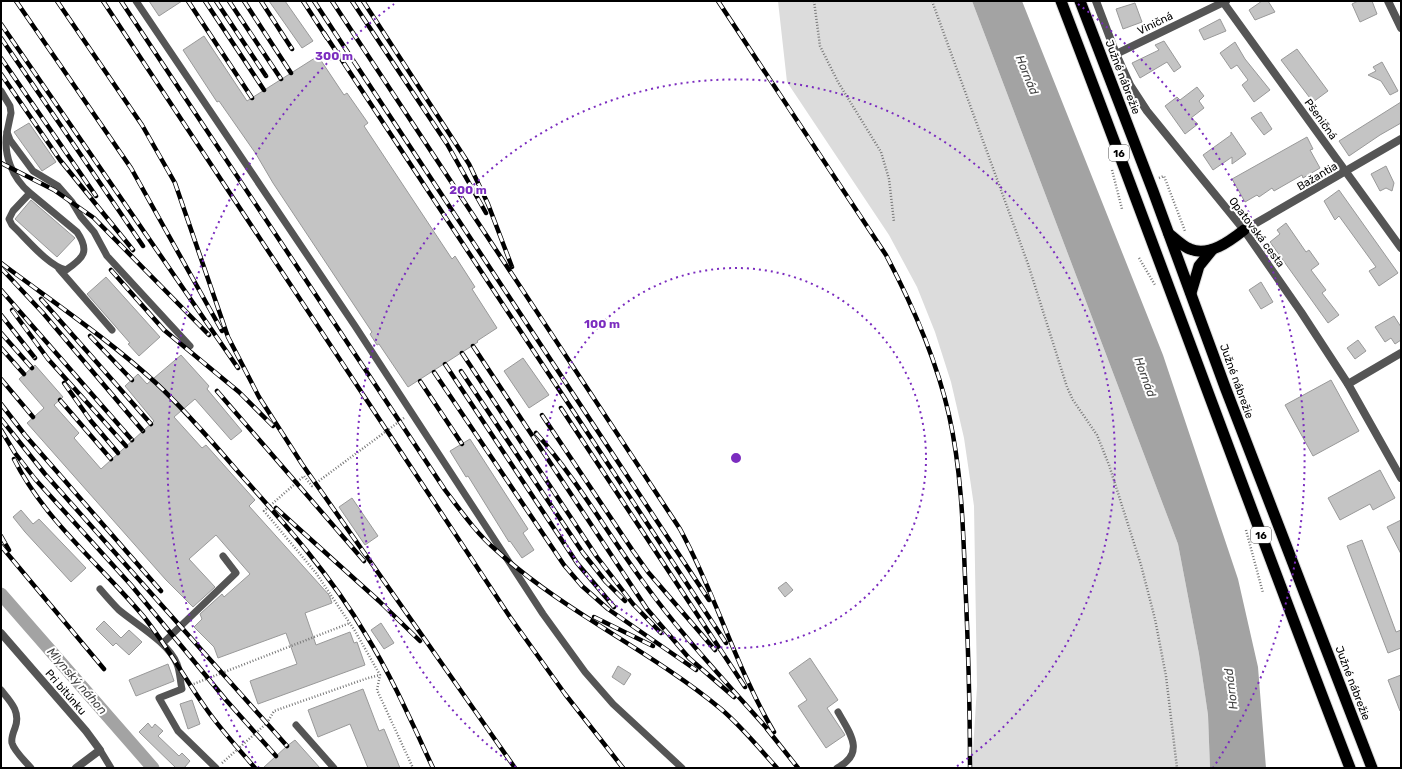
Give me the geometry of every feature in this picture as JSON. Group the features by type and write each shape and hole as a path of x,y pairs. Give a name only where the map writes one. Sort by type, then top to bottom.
{"highway":[{"name":"16","path":"1061,1 1157,252 1272,567 1350,768"},
{"name":"Južné nábrežie","path":"1080,1 1259,476 1372,768"},
{"path":"1191,293 1199,266 1212,250 1244,230"},
{"path":"1169,234 1191,250 1203,252 1212,250"}],"street":[{"name":"Opatovská cesta","path":"1096,1 1130,86 1147,111 1244,230 1301,312 1348,384 1401,478"},
{"path":"1388,1 1401,28"},
{"name":"Viničná","path":"1116,54 1224,2"},
{"name":"Pšeničná","path":"1224,2 1401,248"},
{"name":"Bažantia","path":"1244,230 1401,139"},
{"path":"1348,384 1401,353"},
{"name":"Pri bitúnku","path":"1,633 86,731 100,750"},
{"path":"76,768 100,750"}],"lane":[{"path":"136,1 412,414 475,511 512,564 543,614 585,672 613,704 682,768"},
{"path":"1,91 10,106 11,113 5,144 11,168 22,186 78,232 83,240 85,249 82,256 66,270 59,269"},
{"path":"7,132 10,140 33,171 58,186 94,232 107,256 190,346"},
{"path":"30,192 13,211 9,219 12,225 59,269 112,330"},
{"path":"163,643 236,573 223,556"},
{"path":"100,590 119,609 151,636 163,643 178,664 182,688 159,698 178,731 216,768"},
{"path":"1,690 12,704 18,721 12,736 12,744 31,768"},
{"path":"837,768 851,758 854,748 851,736 838,712"},
{"path":"296,725 334,768"},
{"name":"Pri bitúnku","path":"100,750 111,768"}],"path":[{"path":"814,1 820,46 838,82 881,152 889,179 894,222"},
{"path":"932,1 1028,264 1067,387 1073,400 1097,435 1109,465 1130,529 1155,619 1166,676 1177,768"},
{"path":"1164,176 1188,238"},
{"path":"412,414 312,486 304,476 264,510 316,574 350,623 380,675 377,690 413,768"},
{"path":"182,688 350,623"},
{"path":"216,768 267,723 274,711 380,675"}],"shaded area":[{"path":"778,1 972,1 1178,544 1199,654 1208,715 1210,768 972,768 977,686 974,506 964,438 951,382 935,332 917,287 889,235 787,82"}],"water":[{"name":"Hornád","path":"972,1 1022,1 1163,355 1238,579 1258,667 1266,768 1210,768 1208,715 1199,654 1178,544"}],"building":[{"path":"149,1 182,1 159,16"},
{"path":"269,1 285,1 313,41 302,48"},
{"path":"1262,1 1268,1 1275,12 1255,20 1249,10"},
{"path":"1358,1 1372,1 1377,14 1360,22 1352,4"},
{"path":"1135,3 1142,22 1123,29 1116,9"},
{"path":"1220,19 1226,31 1204,40 1199,30"},
{"path":"204,36 247,101 318,56 344,95 347,93 368,123 364,126 452,259 455,256 475,287 472,289 497,328 408,387 379,344 377,345 370,334 372,332 273,183 256,154 219,101 217,102 183,50"},
{"path":"1164,41 1181,67 1174,72 1167,62 1140,78 1132,63 1159,50 1155,45"},
{"path":"1235,42 1245,59 1270,90 1254,102 1242,85 1248,80 1237,65 1231,69 1220,53"},
{"path":"1297,49 1328,91 1313,102 1281,60"},
{"path":"1382,62 1398,91 1390,95 1381,81 1368,75 1376,71 1373,67"},
{"path":"1197,87 1204,96 1199,101 1204,108 1191,118 1198,124 1185,134 1165,106 1177,97 1180,100"},
{"path":"1401,102 1401,123 1349,156 1339,141"},
{"path":"1261,112 1272,129 1264,135 1251,118"},
{"path":"29,123 56,162 42,171 14,132"},
{"path":"1231,132 1246,154 1232,164 1232,157 1213,170 1203,155 1231,135"},
{"path":"1307,137 1313,149 1310,150 1320,168 1303,178 1302,175 1274,191 1272,188 1259,197 1257,195 1245,202 1232,179"},
{"path":"1386,166 1394,183 1392,191 1386,188 1380,191 1371,174"},
{"path":"1339,190 1398,273 1379,286 1369,271 1376,267 1339,216 1335,220 1324,201"},
{"path":"31,200 75,238 57,257 15,219"},
{"path":"1286,223 1306,252 1309,250 1319,264 1311,270 1326,290 1322,293 1339,315 1328,323 1270,242 1280,234 1277,230"},
{"path":"106,277 160,337 139,356 128,344 130,343 87,294"},
{"path":"1261,282 1273,302 1261,309 1249,290"},
{"path":"1394,316 1401,327 1401,340 1395,344 1391,338 1385,342 1375,327"},
{"path":"1358,340 1366,351 1355,359 1347,348"},
{"path":"181,355 209,386 207,389 242,431 231,440 195,399 174,417 202,448 206,445 255,500 249,506 329,595 332,603 305,613 316,645 350,632 354,643 357,642 365,665 258,704 250,681 297,664 286,633 218,658 214,647 194,627 202,619 200,614 222,594 224,597 250,574 216,535 189,559 215,587 193,607 166,580 27,423 44,408 19,379 35,365 63,397 54,405 79,433 74,438 101,469 154,421 125,386 138,374 147,384"},
{"path":"523,358 549,395 529,408 504,371"},
{"path":"1331,380 1359,431 1313,456 1285,405"},
{"path":"470,439 528,529 523,533 534,550 522,558 510,541 509,542 468,476 466,477 450,451"},
{"path":"1380,470 1395,498 1373,510 1370,504 1340,520 1328,498"},
{"path":"352,498 378,536 365,545 339,507"},
{"path":"21,510 33,524 39,519 86,568 71,582 13,517"},
{"path":"1401,520 1401,554 1387,527"},
{"path":"1362,540 1396,632 1401,630 1401,648 1388,653 1347,546"},
{"path":"786,582 793,590 785,597 778,588"},
{"path":"104,621 121,638 129,630 142,642 129,655 116,643 113,646 96,629"},
{"path":"381,623 394,643 384,649 371,630"},
{"path":"810,658 838,700 827,708 845,735 826,748 798,706 807,700 789,673"},
{"path":"168,664 174,681 136,696 129,680"},
{"path":"618,666 631,674 624,685 612,677"},
{"path":"1401,675 1401,711 1400,711 1388,680"},
{"path":"363,689 379,731 384,729 400,768 368,768 350,724 318,737 308,710"},
{"path":"192,700 200,724 188,729 180,704"},
{"path":"148,723 152,728 155,724 163,731 158,736 179,756 182,753 190,761 184,768 176,768 139,732"},
{"path":"295,740 320,768 263,768 287,746"}],"waterway":[{"name":"Mlynský náhon","path":"1,594 153,768"}],"railway":[{"path":"16,1 131,168 222,331"},
{"path":"57,1 142,125 175,183 228,337 259,397 302,464 515,768"},
{"path":"103,1 510,617 565,694 623,768"},
{"path":"121,1 445,490 475,529 496,550 550,593 665,668 721,709 743,730 777,768"},
{"path":"188,1 252,98"},
{"path":"205,1 264,90"},
{"path":"216,1 266,76"},
{"path":"229,1 281,79"},
{"path":"244,1 291,73"},
{"path":"261,1 292,49"},
{"path":"303,1 327,38"},
{"path":"314,1 709,600"},
{"path":"332,1 680,529 705,580 748,683 774,732"},
{"path":"352,1 447,144 486,213"},
{"path":"363,1 469,164 488,204 512,267"},
{"path":"718,1 886,255 923,333 944,394 953,435 961,496 968,649 970,768"},
{"path":"1,24 238,368"},
{"path":"324,33 726,643"},
{"path":"1,38 143,246"},
{"path":"1,58 96,196"},
{"path":"1,74 60,160 133,250"},
{"path":"1,163 54,190 94,218 209,335"},
{"path":"1,263 100,336 156,383 200,428 291,532 323,572 366,635 393,684 433,768"},
{"path":"1,268 43,313 143,431"},
{"path":"111,270 164,330 239,392 273,426"},
{"path":"1,290 132,440"},
{"path":"41,299 151,424"},
{"path":"12,310 48,359 126,446"},
{"path":"1,315 35,358"},
{"path":"1,333 32,368"},
{"path":"90,336 132,380"},
{"path":"473,346 647,609 689,658 734,697"},
{"path":"1,348 24,374"},
{"path":"462,353 597,557 633,604 661,633"},
{"path":"445,364 577,563 614,607"},
{"path":"461,371 583,553 606,582 625,601"},
{"path":"434,372 564,565 582,586 608,609 696,670"},
{"path":"1,379 33,417"},
{"path":"420,381 462,444"},
{"path":"64,383 91,421 118,453"},
{"path":"217,391 364,561"},
{"path":"60,400 111,459"},
{"path":"1,404 25,435 161,591"},
{"path":"561,408 745,687"},
{"path":"542,415 648,572 715,650"},
{"path":"1,419 45,474 287,746"},
{"path":"1,430 15,453 35,479 131,585 226,700 276,756"},
{"path":"536,433 592,506 630,564 659,603 705,659 770,732"},
{"path":"14,459 41,502 57,522 144,617 197,696 223,731 255,768"},
{"path":"276,508 379,601 420,641"},
{"path":"1,536 9,550"},
{"path":"1,546 104,669"},
{"path":"594,617 653,646"},
{"path":"767,729 798,768"}]}
